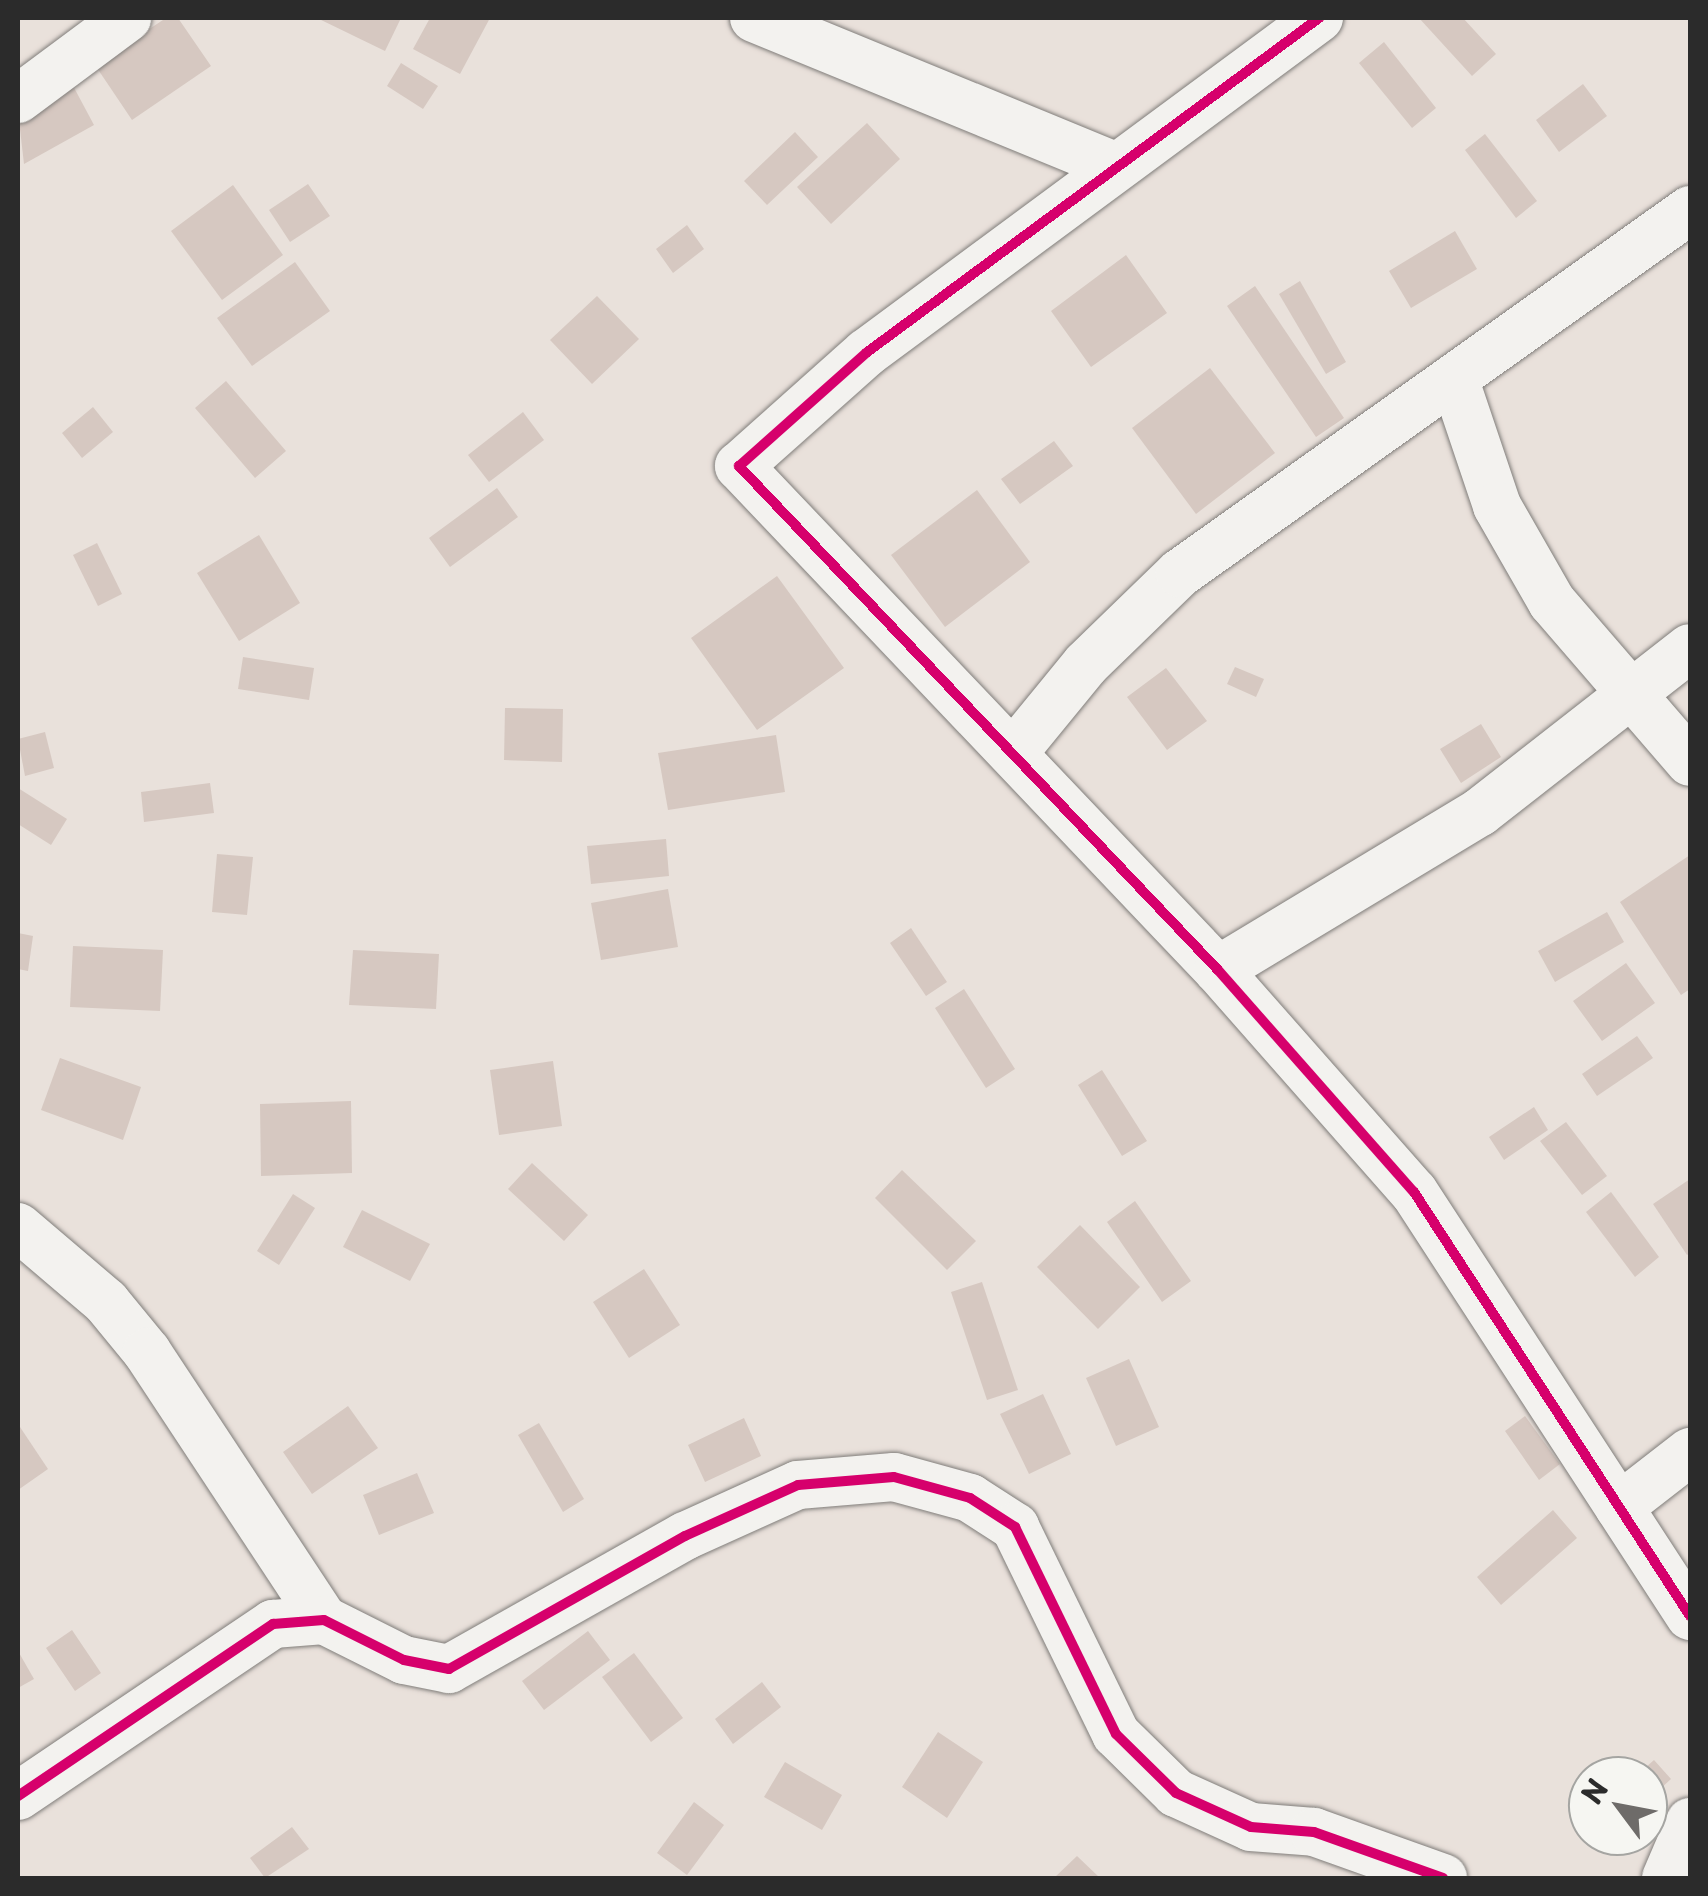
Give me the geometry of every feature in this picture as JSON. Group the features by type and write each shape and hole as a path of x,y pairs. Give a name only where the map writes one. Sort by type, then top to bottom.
{"street":[{"path":"18,99 128,18"},
{"path":"754,18 1110,164"},
{"path":"1320,18 1110,164 866,352 739,466 1218,970 1414,1192 1690,1616"},
{"path":"1014,752 1086,664 1180,573 1690,210"},
{"path":"1454,378 1497,506 1552,602 1690,762"},
{"path":"1218,970 1480,812 1690,648"},
{"path":"18,1226 106,1302 146,1352 324,1620 404,1660 449,1669 686,1536 798,1485 894,1477 970,1498 1015,1528 1116,1734 1176,1793 1251,1827 1314,1832 1443,1878"},
{"path":"1619,1506 1690,1452"},
{"path":"18,1796 239,1640 274,1624 324,1620"},
{"path":"1666,1878 1690,1822"}],"building":[{"path":"166,18 178,18 211,66 132,120 95,65"},
{"path":"317,18 401,18 385,51"},
{"path":"430,18 490,18 460,74 413,49"},
{"path":"1419,18 1463,18 1496,54 1472,76"},
{"path":"1384,42 1436,108 1412,128 1359,63"},
{"path":"401,63 438,86 423,109 387,86"},
{"path":"71,82 94,125 24,164 18,112"},
{"path":"1583,84 1607,116 1559,152 1536,120"},
{"path":"867,123 900,159 831,224 797,187"},
{"path":"795,132 818,157 767,205 744,181"},
{"path":"1485,134 1537,201 1516,218 1465,150"},
{"path":"308,184 330,216 290,242 269,210"},
{"path":"233,185 283,255 222,300 171,231"},
{"path":"687,225 704,249 673,273 656,249"},
{"path":"1455,231 1477,269 1411,308 1389,271"},
{"path":"1126,255 1167,313 1091,367 1051,311"},
{"path":"295,262 330,311 252,366 217,318"},
{"path":"1300,281 1346,362 1326,374 1279,294"},
{"path":"1255,286 1344,418 1316,437 1227,306"},
{"path":"597,296 639,339 592,384 550,340"},
{"path":"1210,368 1275,453 1196,514 1132,428"},
{"path":"226,381 286,451 255,478 195,408"},
{"path":"93,407 113,432 82,458 62,433"},
{"path":"523,412 544,440 489,482 468,455"},
{"path":"1054,441 1073,466 1020,504 1001,479"},
{"path":"497,488 518,517 450,567 429,538"},
{"path":"977,490 1030,562 945,627 891,555"},
{"path":"259,535 300,603 239,641 197,573"},
{"path":"97,543 122,594 98,606 73,555"},
{"path":"777,576 844,668 757,730 691,638"},
{"path":"243,657 314,668 309,700 238,689"},
{"path":"1235,667 1264,679 1256,697 1227,684"},
{"path":"1166,668 1207,721 1167,750 1127,697"},
{"path":"505,708 563,709 562,762 504,760"},
{"path":"1481,724 1501,757 1461,783 1440,749"},
{"path":"45,732 54,768 25,776 18,739"},
{"path":"776,735 785,792 668,810 658,753"},
{"path":"210,783 214,813 144,822 141,792"},
{"path":"18,788 67,819 51,845 18,824"},
{"path":"666,839 669,876 591,884 587,846"},
{"path":"217,854 253,857 247,915 212,912"},
{"path":"1690,855 1690,989 1681,995 1620,902"},
{"path":"668,889 678,947 601,960 591,903"},
{"path":"1607,912 1624,942 1555,982 1538,951"},
{"path":"911,928 947,982 926,996 890,943"},
{"path":"18,933 33,936 28,971 18,969"},
{"path":"73,946 163,950 160,1011 70,1007"},
{"path":"353,950 439,954 436,1009 349,1005"},
{"path":"1626,963 1655,1003 1602,1041 1573,1001"},
{"path":"964,989 1015,1069 986,1088 935,1008"},
{"path":"1637,1036 1653,1058 1597,1096 1582,1074"},
{"path":"60,1058 141,1087 123,1140 41,1110"},
{"path":"553,1061 562,1126 499,1135 490,1070"},
{"path":"1102,1070 1147,1141 1122,1156 1078,1085"},
{"path":"351,1101 352,1173 261,1176 260,1104"},
{"path":"1534,1107 1548,1130 1504,1160 1489,1137"},
{"path":"1566,1122 1607,1176 1582,1195 1540,1141"},
{"path":"532,1163 588,1215 564,1241 508,1189"},
{"path":"902,1170 976,1241 947,1270 875,1198"},
{"path":"1690,1179 1690,1253 1687,1255 1653,1204"},
{"path":"1611,1192 1659,1257 1635,1277 1586,1212"},
{"path":"293,1194 315,1208 279,1265 257,1251"},
{"path":"1135,1201 1191,1281 1162,1302 1107,1222"},
{"path":"362,1210 430,1244 410,1281 343,1247"},
{"path":"1080,1225 1140,1287 1098,1329 1037,1267"},
{"path":"644,1269 680,1325 629,1358 593,1302"},
{"path":"982,1282 1018,1390 987,1400 951,1292"},
{"path":"1129,1359 1159,1427 1116,1446 1086,1378"},
{"path":"1043,1394 1071,1454 1029,1474 1000,1414"},
{"path":"348,1406 378,1448 312,1494 283,1452"},
{"path":"1525,1416 1560,1464 1539,1480 1505,1431"},
{"path":"744,1418 761,1456 705,1482 688,1445"},
{"path":"539,1423 584,1499 563,1512 518,1435"},
{"path":"18,1424 48,1469 18,1490"},
{"path":"417,1473 434,1513 379,1535 363,1495"},
{"path":"1553,1510 1577,1538 1501,1605 1477,1577"},
{"path":"72,1630 101,1673 75,1691 46,1648"},
{"path":"588,1631 610,1660 544,1710 522,1681"},
{"path":"18,1651 34,1679 18,1688"},
{"path":"634,1653 683,1718 651,1742 602,1677"},
{"path":"762,1682 781,1707 733,1744 715,1719"},
{"path":"938,1732 983,1762 947,1818 902,1787"},
{"path":"785,1762 842,1795 822,1830 764,1797"},
{"path":"694,1802 724,1825 687,1875 657,1853"},
{"path":"292,1827 309,1849 265,1878 250,1858"},
{"path":"1077,1856 1100,1878 1054,1878"}],"cycle path":[{"path":"1319,18 866,353 739,466 1218,970 1414,1192 1690,1616"},
{"path":"18,1796 273,1624 324,1620 404,1660 449,1669 685,1536 798,1485 894,1477 970,1498 1015,1527 1116,1734 1176,1793 1251,1827 1314,1832 1443,1878"}]}
